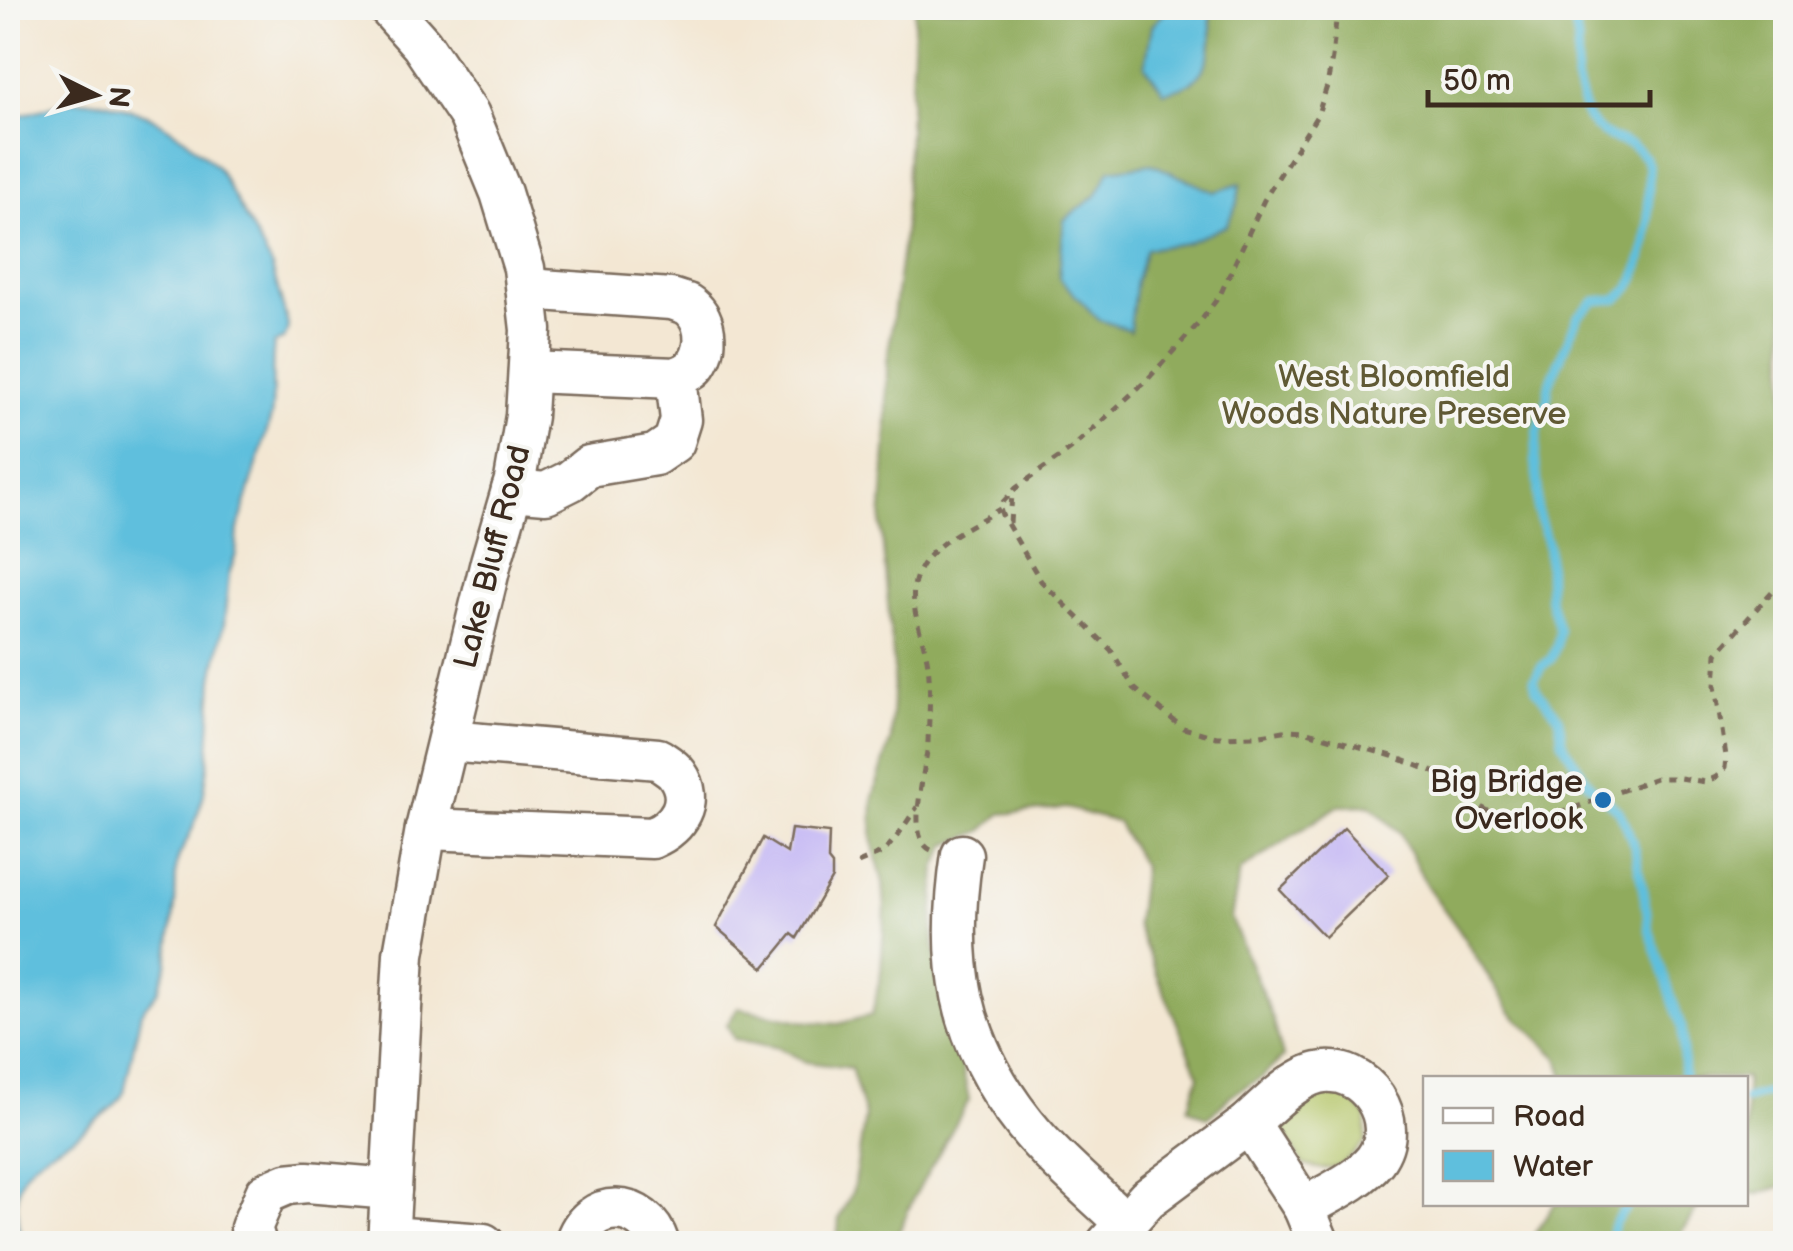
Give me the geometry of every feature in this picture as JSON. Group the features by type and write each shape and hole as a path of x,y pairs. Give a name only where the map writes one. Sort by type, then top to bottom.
{"street":[{"name":"Lake Bluff Road","path":"388,1240 404,954 426,829 512,490 526,416 531,330 524,268 502,193 470,115 422,45 389,8"},
{"path":"527,289 671,299 687,304 699,315 704,329 703,348 696,365 676,378 530,372"},
{"path":"512,490 546,493 590,466 654,454 674,442 680,420 676,378"},
{"path":"426,829 652,838 677,822 683,806 684,790 676,772 658,759 448,740"},
{"path":"961,859 956,915 957,974 978,1052 1007,1100 1116,1232 1147,1199 1249,1123 1278,1096 1314,1074 1350,1075 1367,1086 1380,1104 1386,1128 1382,1147 1373,1162 1311,1226 1249,1123"},
{"path":"256,1244 251,1228 266,1193 276,1188 307,1182 391,1190"},
{"path":"575,1244 589,1220 603,1211 620,1209 650,1224 659,1244"},
{"path":"388,1240 484,1244"}],"path":[{"path":"961,859 925,848 920,839 918,804 928,751 930,700 928,662 913,594 922,563 947,540 1000,509 1012,491 1071,449 1147,380 1220,296 1264,200 1318,114 1332,58 1334,8"},
{"path":"1010,528 1012,491"},
{"path":"1000,509 1041,581 1111,650 1134,688 1183,728 1217,736 1304,730 1434,772 1464,798 1512,820 1544,819 1656,778 1705,782 1716,777 1725,768 1726,756 1714,668 1717,653 1786,576"},
{"path":"858,862 884,852 918,804"}],"green space":[{"name":"West Bloomfield Woods Nature Preserve","path":"915,8 1169,8 1152,26 1191,83 1210,48 1209,8 1785,8 1785,1185 1759,1194 1748,1193 1748,1076 1563,1076 1558,1058 1510,1011 1427,886 1400,833 1370,805 1338,806 1240,871 1231,918 1273,1019 1283,1057 1262,1077 1231,1095 1208,1118 1188,1108 1199,1076 1136,924 1143,867 1117,822 1066,808 1001,814 982,831 947,845 936,868 933,933 943,1011 960,1055 969,1100 914,1197 898,1234 902,1243 837,1243 839,1218 853,1190 865,1116 851,1068 806,1062 780,1048 734,1039 727,1025 738,1008 838,1024 872,1015 881,972 885,909 872,838 873,797 891,739 894,671 881,525 887,363 904,233","holes":["1188,183 1214,192 1240,185 1186,243 1146,249 1136,280 1129,330 1064,220 1096,196"]},
{"path":"1318,1089 1347,1094 1366,1116 1366,1141 1345,1162 1332,1168 1302,1164 1282,1128 1283,1116"},
{"path":"1553,1206 1699,1206 1674,1243 1529,1243"}],"water":[{"path":"1169,8 1209,8 1211,39 1208,60 1197,77 1183,87 1164,92 1145,66 1152,26"},
{"path":"79,100 106,102 150,116 186,139 218,168 271,264 288,325 287,333 274,344 271,417 229,574 213,679 208,767 203,798 176,866 167,965 158,991 141,1012 122,1096 85,1129 29,1168 17,1198 17,1221 23,1243 8,1243 8,117"},
{"path":"1152,164 1214,192 1240,184 1238,202 1226,226 1186,243 1146,249 1136,280 1130,330 1099,320 1059,278 1064,220 1096,196 1110,170"}],"building":[{"path":"1344,828 1389,875 1325,937 1280,890"},
{"path":"791,829 829,833 832,878 797,938 792,934 764,968 716,927 763,838 787,853"}],"waterway":[{"path":"1572,8 1578,41 1576,80 1587,118 1611,138 1632,145 1645,158 1649,166 1648,224 1635,280 1617,299 1595,301 1578,316 1549,385 1535,456 1537,510 1548,546 1549,597 1559,631 1551,659 1534,680 1536,689 1559,717 1566,749 1589,784 1619,811 1626,825 1635,849 1648,926 1682,1028 1684,1076"},
{"path":"1748,1098 1786,1091"},
{"path":"1613,1244 1613,1227 1627,1206"}],"place":[{"name":"Big Bridge Overlook","path":"1603,800"}]}
